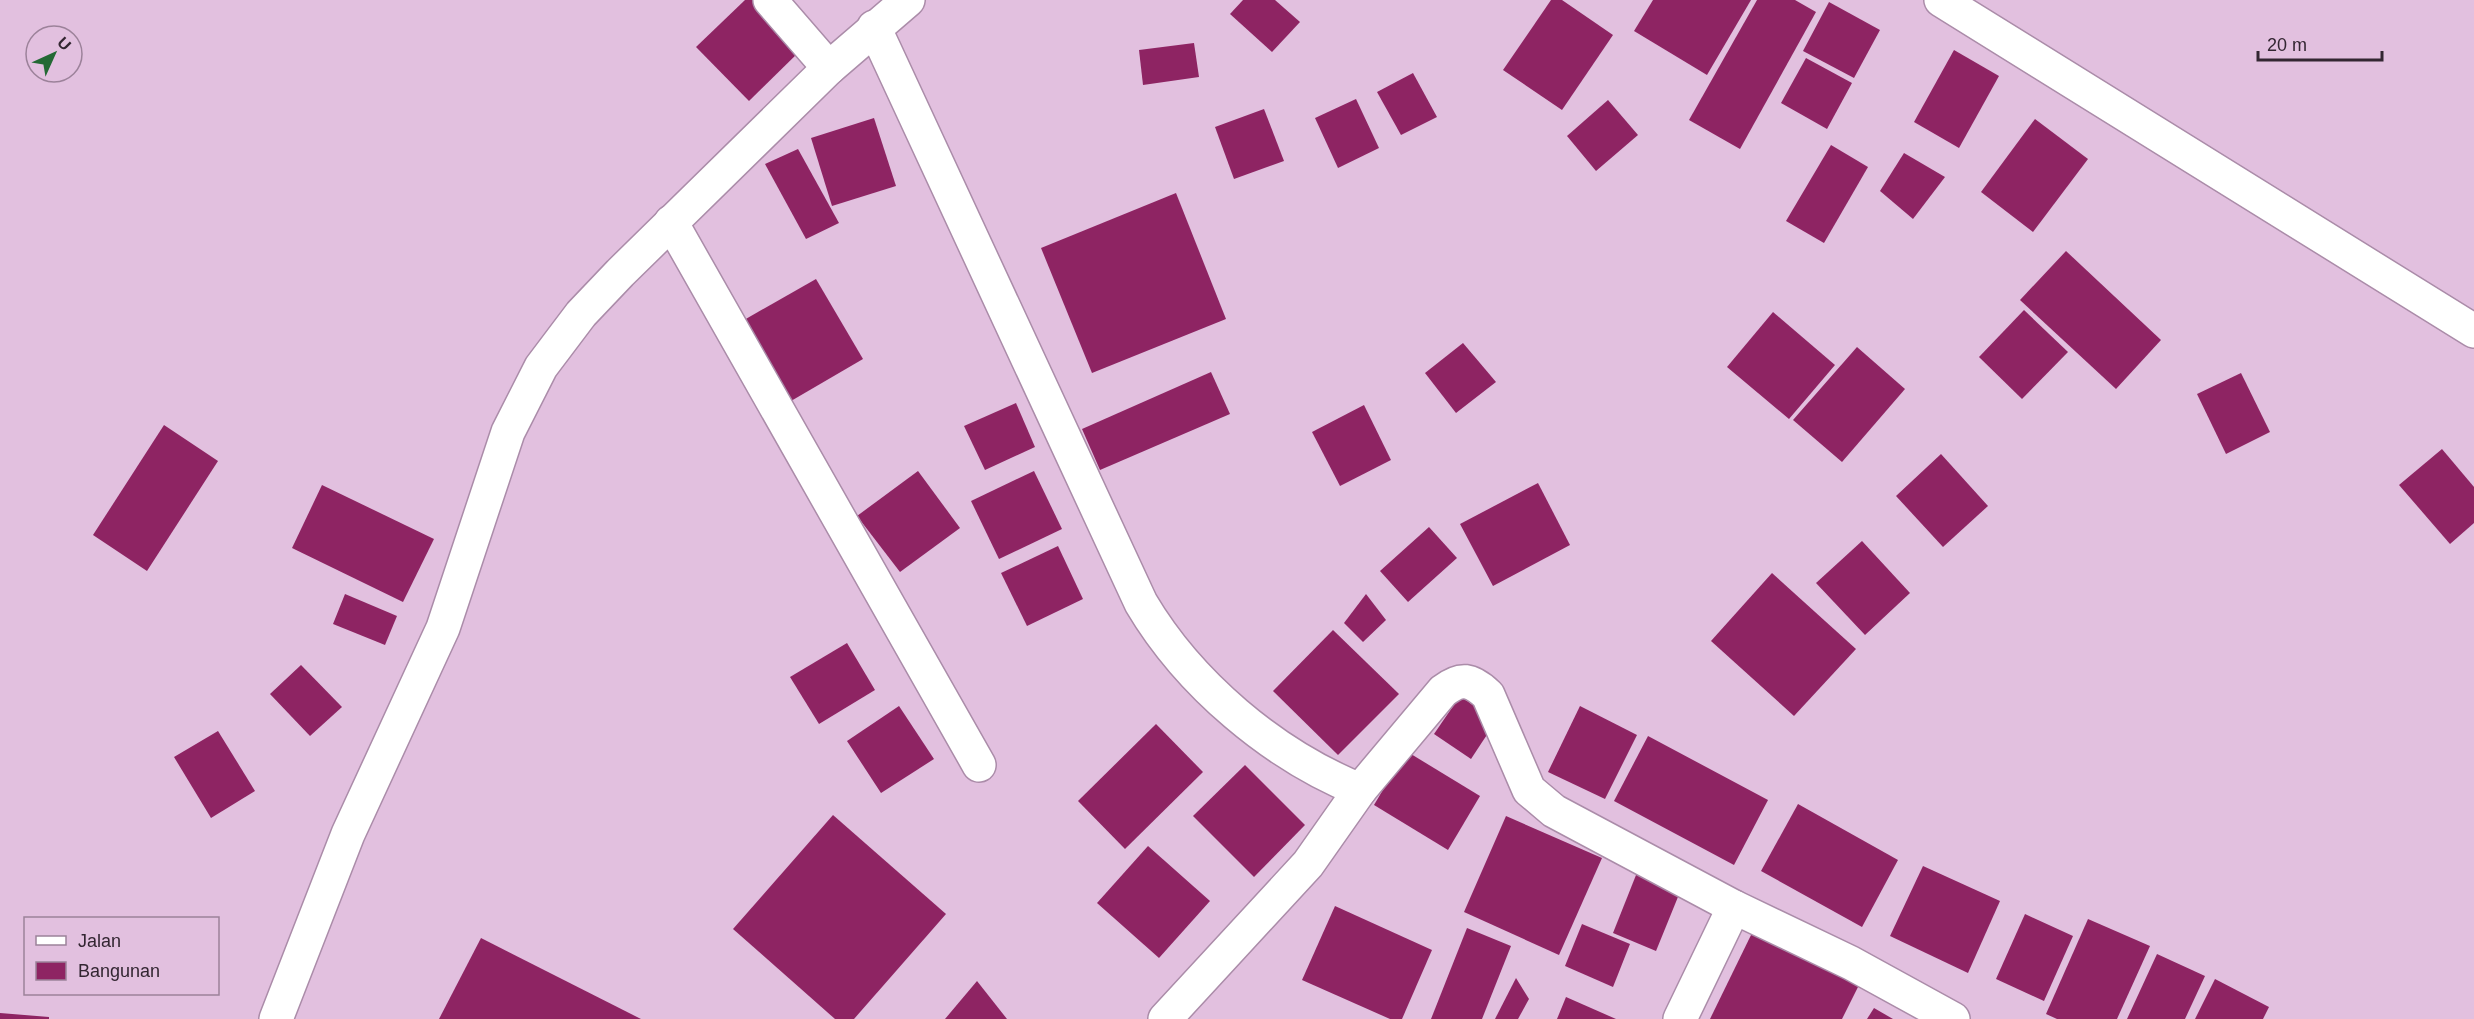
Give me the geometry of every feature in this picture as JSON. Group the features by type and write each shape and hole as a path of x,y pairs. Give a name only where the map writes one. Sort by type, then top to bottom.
{"street":[{"path":"770,0 829,68"},
{"path":"276,1019 348,834 443,628 507,432 541,367 581,314 671,222 829,68 874,27 909,0"},
{"path":"1941,0 2474,331"},
{"path":"874,27 1131,581 1158,632 1210,690 1274,744 1324,776 1360,790"},
{"path":"671,222 979,765"},
{"path":"1165,1019 1296,878 1360,790 1443,691 1455,681 1464,681 1479,686 1488,695 1501,720 1529,790 1554,812 1734,907 1851,963 1953,1019"},
{"path":"1680,1019 1734,907"}],"building":[{"path":"745,0 756,0 802,49 749,101 696,47"},
{"path":"1243,0 1275,0 1300,22 1272,52 1230,14"},
{"path":"1551,0 1562,0 1613,35 1562,110 1503,70"},
{"path":"1653,0 1751,0 1707,75 1634,31"},
{"path":"1757,0 1795,0 1816,12 1740,149 1689,120"},
{"path":"1829,2 1880,30 1854,78 1803,51"},
{"path":"1194,43 1199,77 1143,85 1139,50"},
{"path":"1954,50 1999,76 1959,148 1914,122"},
{"path":"1806,58 1852,83 1827,129 1781,103"},
{"path":"1413,73 1437,117 1401,135 1377,92"},
{"path":"1356,99 1379,148 1338,168 1315,118"},
{"path":"1608,100 1638,135 1596,171 1567,136"},
{"path":"1264,109 1284,161 1234,179 1215,127"},
{"path":"874,118 896,186 832,206 811,138"},
{"path":"2035,119 2088,159 2033,232 1981,192"},
{"path":"1831,145 1868,167 1824,243 1786,221"},
{"path":"798,149 839,223 806,239 765,164"},
{"path":"1904,153 1945,177 1913,219 1880,191"},
{"path":"1176,193 1226,319 1092,373 1041,248"},
{"path":"2066,251 2161,340 2116,389 2020,300"},
{"path":"816,279 863,359 791,401 744,320"},
{"path":"2024,310 2068,352 2022,399 1979,357"},
{"path":"1773,312 1835,365 1789,419 1727,367"},
{"path":"1463,343 1496,382 1456,413 1425,373"},
{"path":"1857,347 1905,389 1842,462 1793,420"},
{"path":"1211,372 1230,414 1100,470 1082,429"},
{"path":"2241,373 2270,432 2226,454 2197,394"},
{"path":"1016,403 1035,447 985,470 964,426"},
{"path":"1364,405 1391,460 1340,486 1312,432"},
{"path":"164,425 218,461 147,571 93,535"},
{"path":"2442,449 2474,487 2474,523 2450,544 2399,485"},
{"path":"1941,454 1988,506 1943,547 1896,496"},
{"path":"918,471 960,528 900,572 857,516"},
{"path":"1034,471 1062,529 999,559 971,501"},
{"path":"1538,483 1570,545 1493,586 1460,524"},
{"path":"322,485 434,539 403,602 292,548"},
{"path":"1429,527 1457,558 1408,602 1380,571"},
{"path":"1862,541 1910,593 1865,635 1816,583"},
{"path":"1058,546 1083,599 1027,626 1001,573"},
{"path":"1772,573 1856,649 1794,716 1711,641"},
{"path":"345,594 397,616 385,645 333,624"},
{"path":"1366,594 1386,620 1363,642 1344,623"},
{"path":"1333,630 1399,694 1338,755 1273,691"},
{"path":"847,643 875,690 819,724 790,677"},
{"path":"301,665 342,707 310,736 270,694"},
{"path":"1460,696 1496,721 1471,759 1434,734"},
{"path":"899,706 934,759 881,793 847,741"},
{"path":"1580,706 1637,735 1605,799 1548,772"},
{"path":"1156,724 1203,772 1125,849 1078,801"},
{"path":"218,731 255,791 211,818 174,757"},
{"path":"1648,736 1768,800 1734,865 1614,801"},
{"path":"1406,751 1480,796 1448,850 1374,805"},
{"path":"1245,765 1305,825 1254,877 1193,816"},
{"path":"1798,804 1898,860 1862,927 1761,871"},
{"path":"833,815 946,914 854,1019 835,1019 733,929"},
{"path":"1506,816 1602,858 1559,955 1464,912"},
{"path":"1148,846 1210,901 1159,958 1097,903"},
{"path":"1923,866 2000,901 1968,973 1890,936"},
{"path":"1638,870 1682,887 1656,951 1613,933"},
{"path":"1335,906 1432,950 1402,1019 1390,1019 1302,980"},
{"path":"2025,914 2073,936 2044,1001 1996,979"},
{"path":"2088,919 2150,946 2117,1019 2057,1019 2046,1014"},
{"path":"1582,924 1630,944 1613,987 1565,966"},
{"path":"1467,928 1511,946 1482,1019 1431,1019"},
{"path":"1752,933 1859,985 1842,1019 1710,1019"},
{"path":"481,938 641,1019 439,1019"},
{"path":"2157,954 2205,976 2185,1019 2127,1019"},
{"path":"1516,978 1529,999 1518,1019 1495,1019"},
{"path":"2215,979 2269,1007 2263,1019 2195,1019"},
{"path":"977,981 1007,1019 945,1019"},
{"path":"1566,997 1616,1019 1557,1019"},
{"path":"1874,1008 1893,1019 1867,1019"},
{"path":"0,1013 49,1017 49,1019 0,1019"}]}
